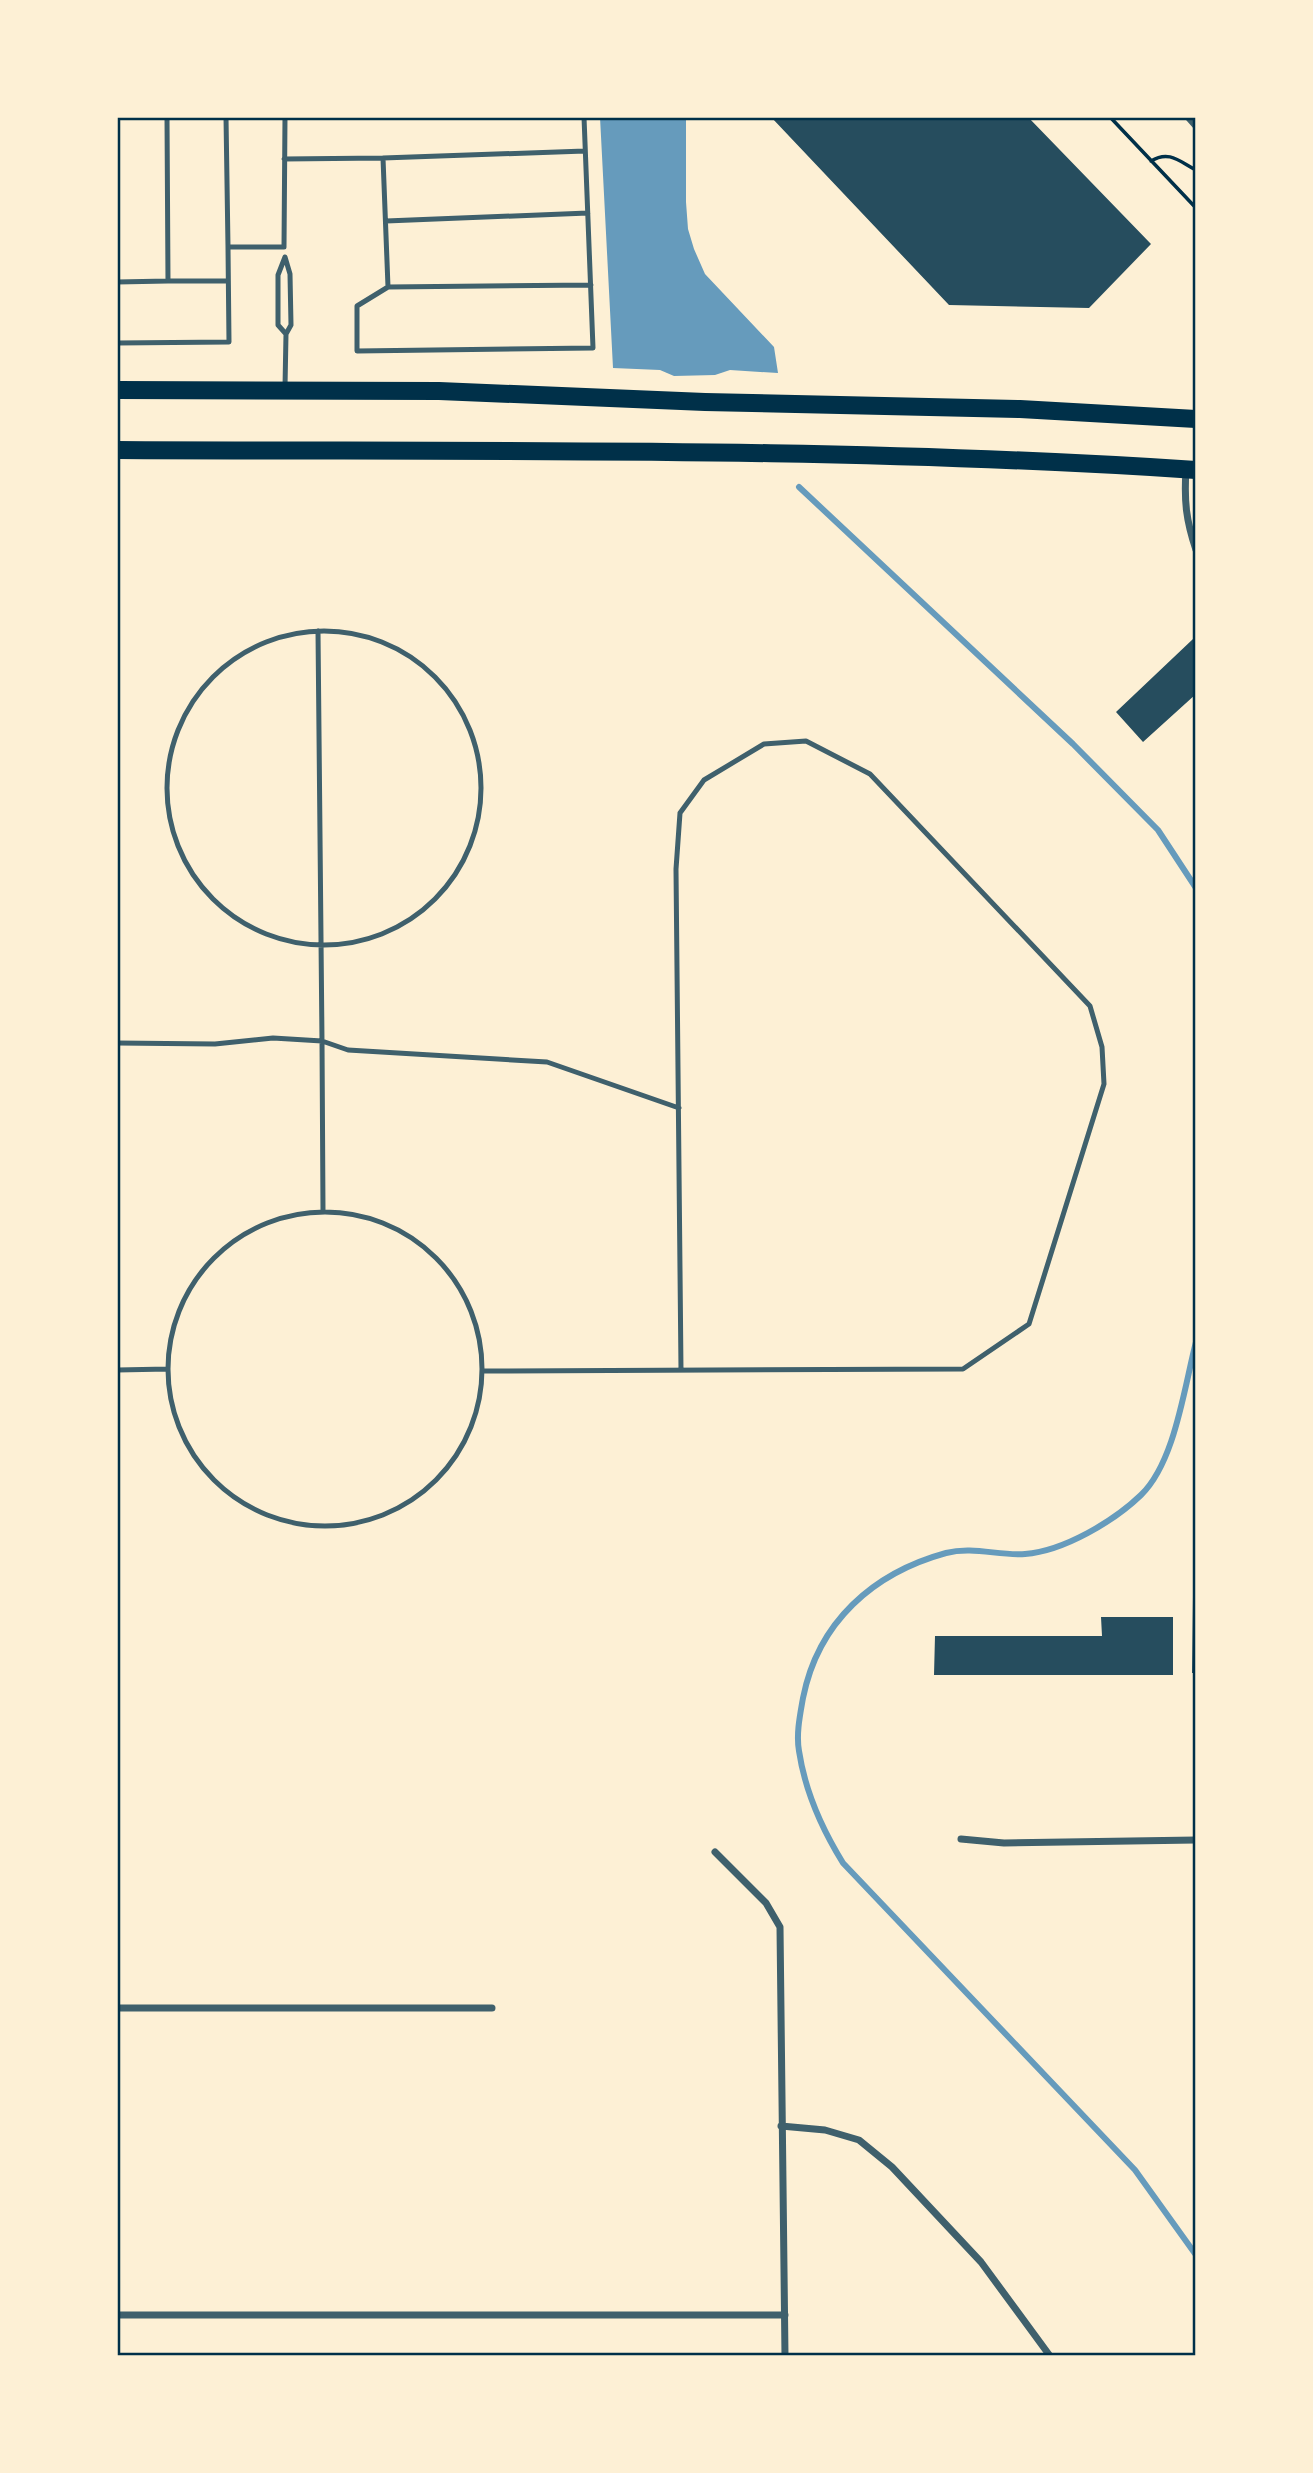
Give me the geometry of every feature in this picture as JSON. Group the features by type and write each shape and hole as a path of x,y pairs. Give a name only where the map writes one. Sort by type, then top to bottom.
{"main road":[{"path":"117,390 439,391 692,402 1020,410 1196,419"},
{"path":"117,450 807,454 1060,461 1191,469"}],"street":[{"path":"1188,117 1196,126"},
{"path":"1191,469 1184,500 1196,550"},
{"path":"961,1839 1004,1843 1196,1840"},
{"path":"715,1852 766,1902 779,1927 785,2356"},
{"path":"117,2008 492,2008"},
{"path":"782,2126 825,2130 859,2140 891,2167 981,2262 1050,2356"},
{"path":"117,2315 785,2315"}],"lane":[{"path":"167,117 168,281"},
{"path":"117,343 229,342 226,117"},
{"path":"285,117 284,247 290,274 291,325 286,334 285,390"},
{"path":"584,117 591,285 593,348 356,351 356,306 388,288 591,285"},
{"path":"284,159 585,150"},
{"path":"383,158 388,288"},
{"path":"386,220 588,213"},
{"path":"228,247 284,247"},
{"path":"285,257 278,275 278,325 286,334"},
{"path":"117,282 228,281"},
{"path":"318,631 323,1211"},
{"path":"318,631 363,635 406,653 441,683 467,720 480,764 481,810 468,853 443,892 408,922 367,940 321,946 277,939 237,920 204,891 180,854 173,833 167,812 166,768 178,725 202,688 234,658 274,638 318,631"},
{"path":"482,1371 963,1369 1029,1324 1104,1084 1102,1047 1090,1006 870,774 806,741 764,744 704,780 680,813 676,869 681,1370"},
{"path":"117,1043 215,1044 274,1038 322,1041 348,1051 547,1062 679,1108"},
{"path":"323,1211 370,1217 413,1237 449,1269 473,1310 484,1357 480,1404 462,1448 433,1485 393,1512 347,1525 299,1525 259,1512 223,1489 194,1458 175,1420 167,1378 168,1369 170,1336 185,1296 209,1262 242,1234 281,1217 323,1211"},
{"path":"117,1370 168,1369"}],"path":[{"path":"1110,117 1196,208"},
{"path":"1151,161 1162,155 1168,156 1196,170"}],"water":[{"path":"600,117 686,117 686,202 688,229 694,249 705,274 774,347 778,373 730,370 715,375 674,376 660,370 613,368"}],"building":[{"path":"771,117 1028,117 1151,244 1089,308 949,305"},
{"path":"1193,639 1196,642 1196,694 1143,742 1116,712"},
{"path":"1193,1597 1196,1597 1196,1673 1192,1673"},
{"path":"1101,1617 1173,1617 1173,1675 934,1675 935,1636 1102,1636"}],"waterway":[{"path":"799,487 1073,744 1158,830 1196,888"},
{"path":"1196,1342 1170,1444 1153,1481 1141,1495 1103,1524 1056,1547 1025,1554 966,1550 946,1553 895,1573 873,1588 853,1604 821,1646 810,1671 803,1698 798,1738 810,1795 821,1823 843,1863 1135,2170 1196,2255"}]}
